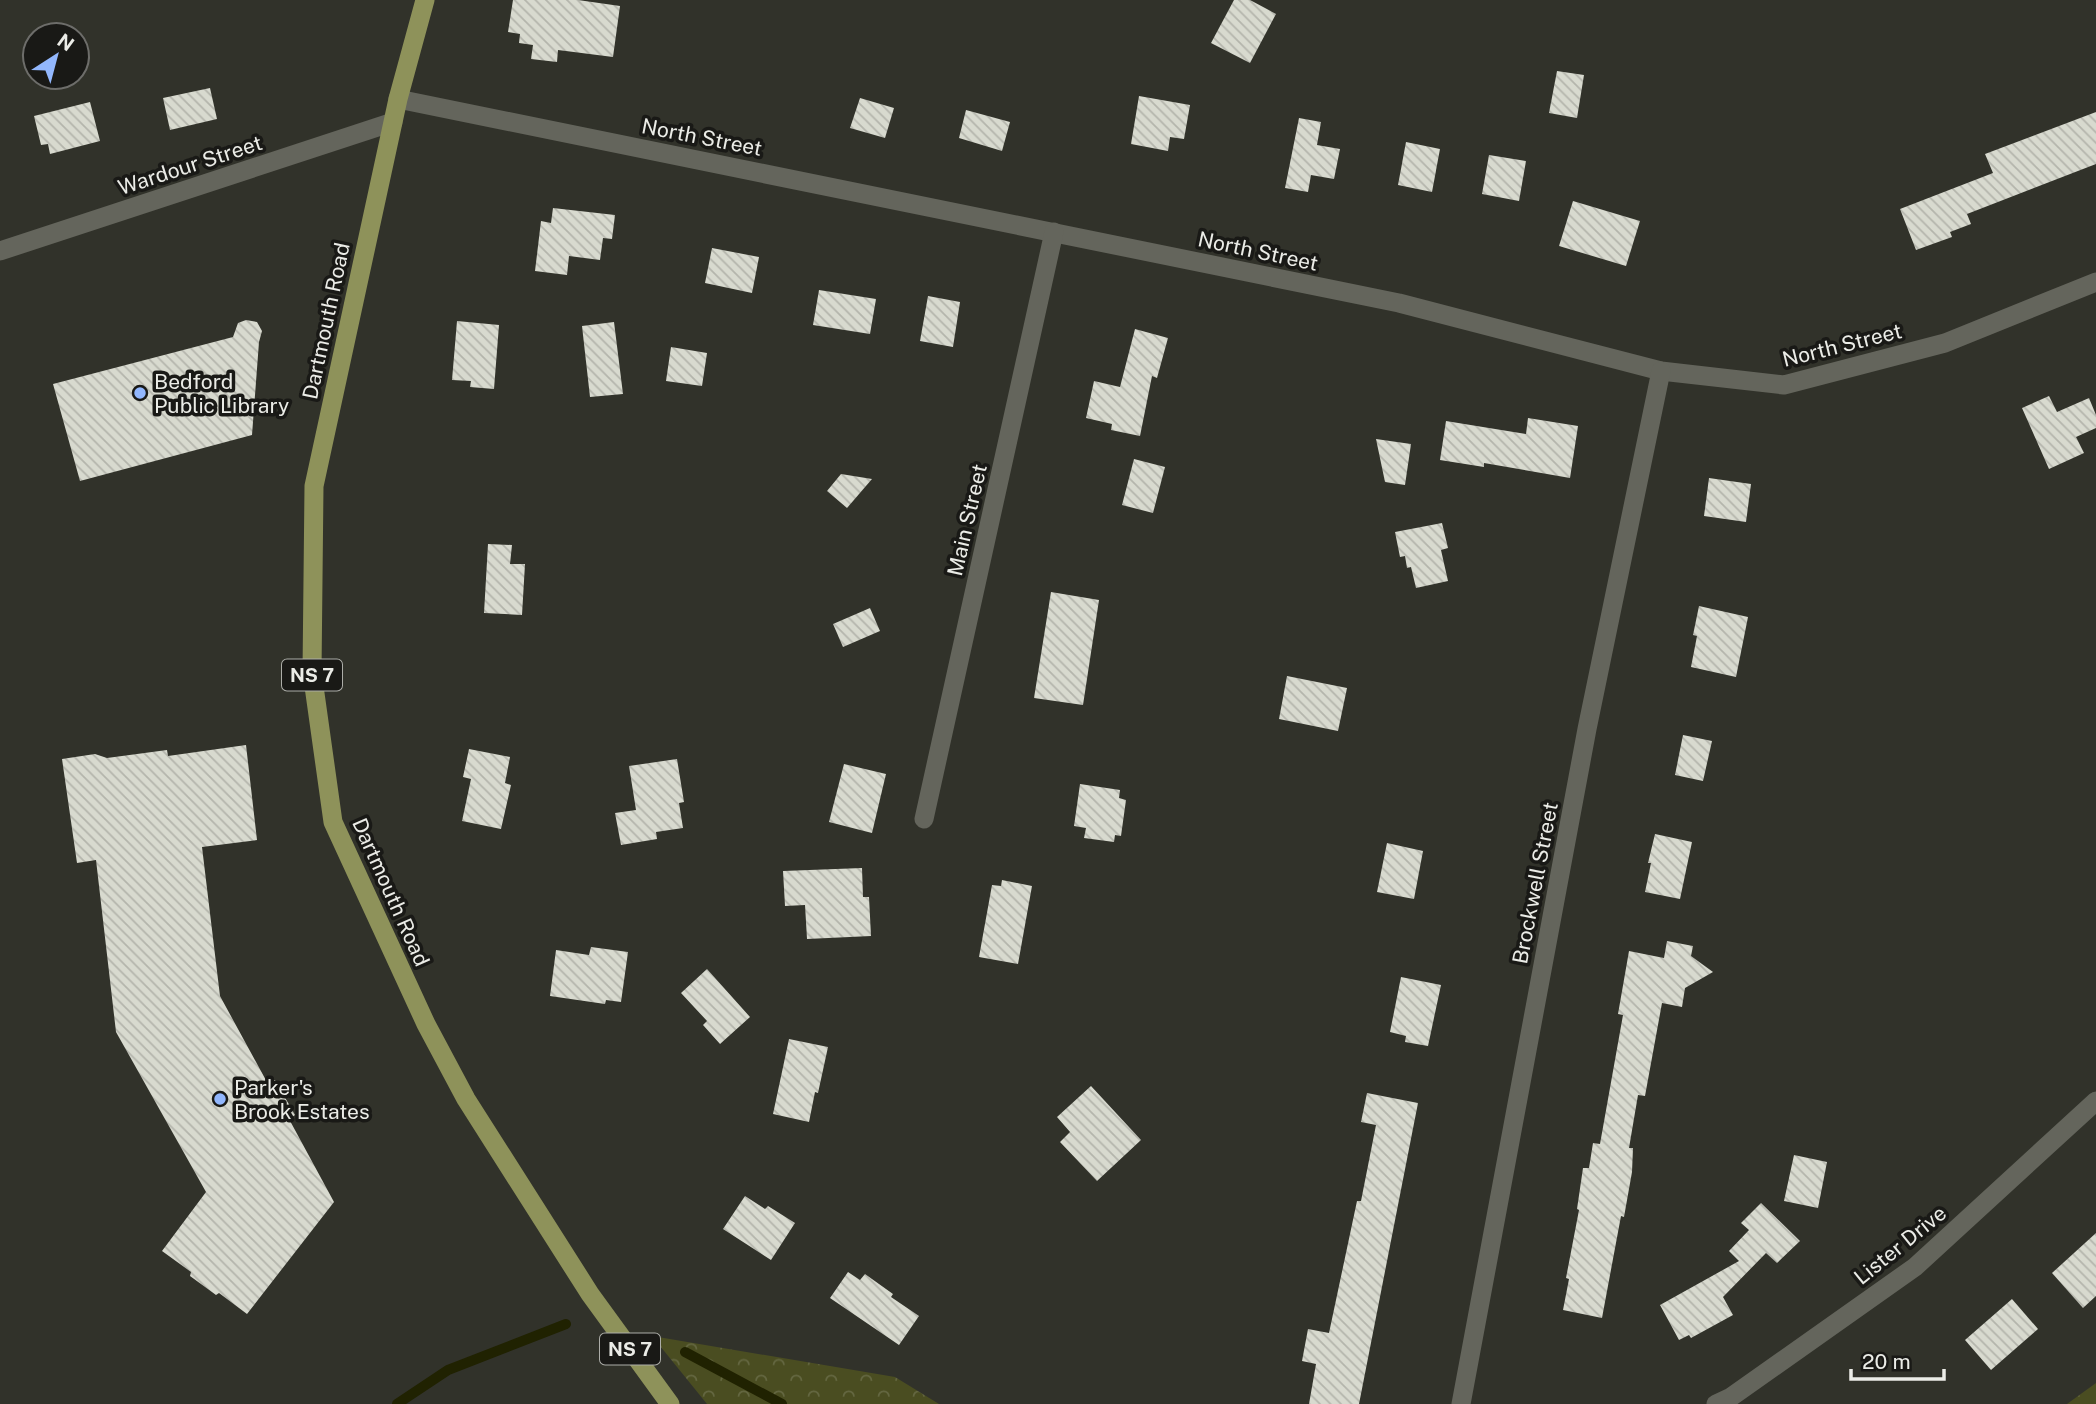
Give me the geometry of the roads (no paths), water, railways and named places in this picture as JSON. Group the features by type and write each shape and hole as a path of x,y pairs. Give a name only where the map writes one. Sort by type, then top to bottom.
{"main road":[{"name":"Dartmouth Road","path":"425,0 398,99 314,486 312,673 333,822 425,1024 466,1099 590,1294 670,1404"}],"street":[{"name":"North Street","path":"398,99 1399,303 1661,371 1784,384 1945,343 2096,282"},
{"name":"Wardour Street","path":"0,251 393,122"},
{"name":"Main Street","path":"924,819 1054,232"},
{"name":"Brockwell Street","path":"1461,1404 1585,742 1661,371"},
{"name":"Lister Drive","path":"1716,1404 1915,1267 2096,1101"}],"waterway":[{"path":"397,1404 448,1370 566,1324"},
{"path":"685,1352 782,1404"}],"place":[{"name":"Bedford Public Library","path":"140,393"},
{"name":"Parker's Brook Estates","path":"220,1099"}]}
